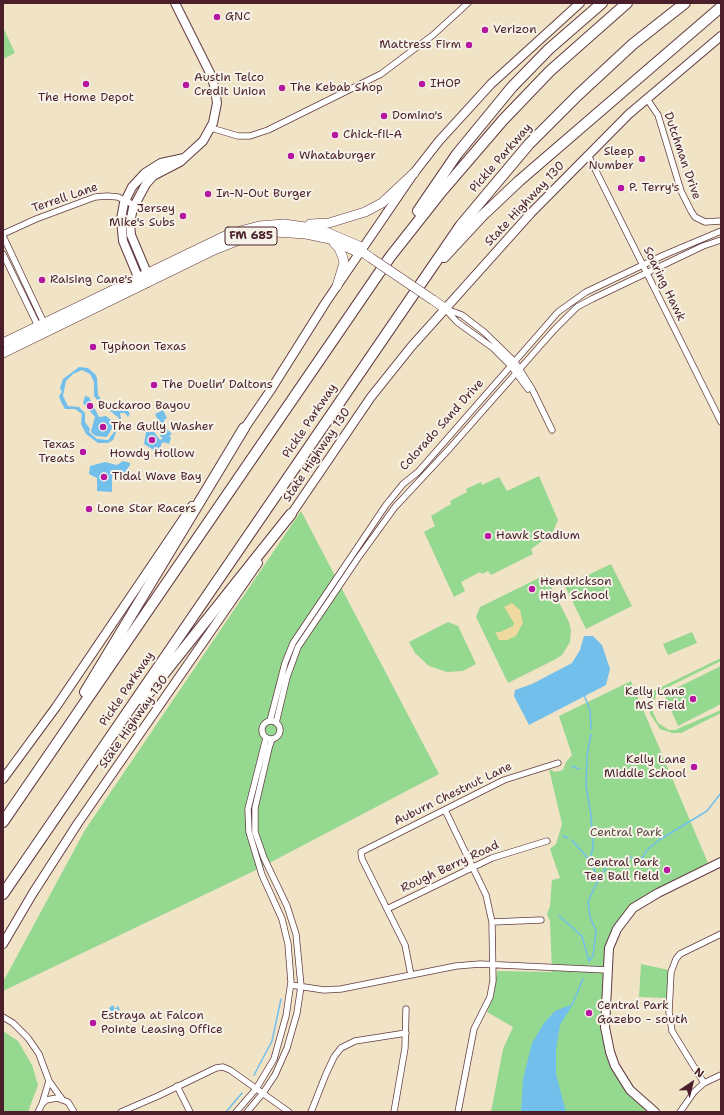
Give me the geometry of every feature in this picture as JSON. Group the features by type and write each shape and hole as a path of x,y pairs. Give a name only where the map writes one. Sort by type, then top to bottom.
{"highway":[{"path":"390,257 407,227 448,167 494,108 549,49 602,3"},
{"name":"Pickle Parkway","path":"3,822 390,257 442,191 503,120 550,71 627,3"},
{"name":"Pickle Parkway","path":"3,894 461,225 529,144 599,75 685,3"},
{"path":"426,276 501,198 721,7"},
{"path":"11,810 138,605 244,428"},
{"path":"87,770 291,514"}],"main road":[{"path":"162,166 146,184 134,205 130,222 131,235 135,247 148,273 147,283 138,278 127,253 121,230 121,219 125,201 138,179 162,166 172,167 203,141 211,128 217,103 211,74 175,3"},
{"name":"FM 685","path":"3,343 239,231 274,224 297,225 330,223 348,219 382,203 414,173 439,141 491,84 575,5"},
{"name":"State Highway 130","path":"3,944 33,893 78,823 371,397 412,347 532,212 588,155 647,99 721,36"},
{"path":"3,779 56,707 270,391 337,286 414,173"},
{"name":"FM 685","path":"297,225 332,233 359,246 361,251 446,309"},
{"name":"FM 685","path":"3,354 231,242 246,237 285,232 306,234 330,239 355,252 361,251"},
{"path":"330,239 339,248 344,263 337,286"},
{"path":"127,253 135,247"},
{"path":"656,1112 630,1090 615,1066 610,1052 605,1026 609,948 612,937 622,920 632,908 658,893 721,862"}],"street":[{"path":"211,128 238,136 250,136 268,130 381,74 433,35 468,3"},
{"name":"Dutchman Drive","path":"647,99 658,115 681,191 691,211 695,217 705,222 721,220"},
{"name":"Soaring Hawk","path":"588,155 721,422"},
{"name":"Terrell Lane","path":"3,235 36,219 95,197 108,196 134,205"},
{"name":"Colorado Sand Drive","path":"273,722 285,663 292,643 386,505 403,484 418,472 558,312 572,301 642,265 721,230"},
{"path":"3,235 34,302 41,324"},
{"name":"Colorado Sand Drive","path":"273,722 298,647 388,516 554,330 577,307 703,246 721,240"},
{"path":"13,257 4,257 28,305 41,324"},
{"path":"28,305 34,302"},
{"path":"446,309 462,315 484,332 513,364 535,397 552,430"},
{"path":"386,505 388,516"},
{"path":"273,722 279,728 279,734 269,738 262,734 262,728 265,723 273,722"},
{"path":"247,1112 263,1094 287,1048 297,1013 301,986 297,935 288,906 264,858 255,832 252,817 248,809 253,787 269,738"},
{"name":"Auburn Chestnut Lane","path":"387,909 362,859 361,852 504,780 558,763"},
{"path":"445,810 486,895 492,922 493,981 490,997 474,1029 458,1112"},
{"path":"236,1112 256,1089 274,1059 281,1039 291,985 288,944 282,919 262,875 249,832 252,817"},
{"name":"Rough Berry Road","path":"387,909 492,858 547,841"},
{"path":"387,909 405,945 411,974"},
{"path":"492,922 541,920"},
{"path":"704,1083 672,1031 669,1012 671,972 676,959 680,954 721,934"},
{"path":"291,985 324,990 456,966 492,964 607,970"},
{"path":"394,1112 405,1048 406,1010"},
{"path":"3,1017 13,1023 28,1038 39,1054 49,1081 62,1099"},
{"path":"311,1112 326,1074 334,1057 341,1048 355,1041 406,1033"},
{"path":"121,1112 216,1068 223,1068 230,1070 289,1112"},
{"path":"680,1112 694,1092 704,1083 721,1075"},
{"path":"38,1112 49,1081"},
{"path":"177,1086 190,1112"},
{"path":"42,1104 52,1098 62,1099 68,1102 74,1112"},
{"path":"132,1106 135,1112"}],"green space":[{"path":"3,27 15,53 3,59"},
{"name":"Hawk Stadium","path":"539,476 558,520 552,534 531,549 533,554 491,575 488,571 482,574 480,572 461,582 465,591 454,597 424,532 435,526 431,516 451,504 450,501 467,492 466,489 481,482 482,485 499,477 507,491"},
{"path":"301,511 439,774 254,871 3,991 3,982 85,830"},
{"path":"611,564 632,606 586,629 565,586"},
{"path":"545,575 569,622 571,630 570,642 562,655 556,659 508,683 476,617 480,607"},
{"path":"448,622 458,626 476,664 463,671 447,672 429,666 415,653 409,642"},
{"path":"692,632 697,643 668,655 663,644"},
{"path":"721,658 721,661 662,690 656,695 652,710 658,723 669,730 675,730 721,710 721,713 681,733 672,733 660,729 650,714 650,703 653,695 646,698 645,695"},
{"name":"Kelly Lane MS Field","path":"721,666 721,704 678,726 664,694"},
{"name":"Central Park","path":"631,681 708,863 655,890 629,906 612,929 605,953 601,1021 609,1063 624,1089 648,1112 491,1112 503,1049 513,1027 487,1012 494,994 497,971 552,972 550,921 547,914 550,906 552,880 560,878 550,849 556,844 562,824 549,769 556,772 563,770 566,762 572,755 559,716"},
{"path":"641,964 669,970 667,998 639,997"},
{"path":"3,1031 18,1041 32,1065 38,1085 28,1112 3,1112"}],"sand":[{"path":"512,603 520,610 523,623 516,636 507,640 499,640 495,632 500,632 513,626 514,623 504,607"}],"water":[{"path":"79,367 88,368 97,378 98,395 103,402 116,411 116,405 119,404 130,413 128,417 125,413 120,413 122,424 118,427 113,440 108,443 98,443 86,434 81,424 82,414 75,409 65,409 59,396 62,392 60,388 63,379","holes":["82,370 90,374 94,382 94,396 99,402 119,418 114,432 108,440 97,439 89,432 90,429 85,422 85,413 79,407 68,406 63,396 66,381 73,374"]},
{"name":"The Gully Washer","path":"85,396 89,397 99,417 106,416 115,423 107,437 96,436 92,433 91,431 95,417 83,403"},
{"path":"163,410 167,418 164,420 164,425 161,426 155,414"},
{"name":"Howdy Hollow","path":"167,429 172,434 169,436 171,438 169,444 164,442 161,444 161,448 155,451 144,444 146,432 154,432 160,440 163,438 160,436 161,432"},
{"name":"Tidal Wave Bay","path":"123,461 130,463 130,465 123,475 117,473 112,476 112,492 97,491 97,478 89,474 90,466 105,462 117,465"},
{"path":"584,636 593,636 602,645 610,669 606,685 529,725 514,696 515,690 532,684 572,663 580,650"},
{"path":"573,1004 560,1025 556,1050 556,1074 566,1112 521,1112 523,1079 532,1043 544,1023 555,1011"},
{"path":"113,1005 115,1009 118,1006 120,1010 116,1011 118,1014 114,1017 112,1013 112,1018 106,1021 101,1012 107,1009 110,1012 111,1011 109,1008"}],"waterway":[{"path":"584,695 590,710 591,729"},
{"path":"591,734 587,756 586,786 591,815 593,846 590,862 598,877"},
{"path":"572,766 579,769"},
{"path":"589,961 593,956 596,931 590,917 588,902 599,878 607,867 617,861 629,857 637,860 643,857 647,850 659,840 707,811 721,793"},
{"path":"563,836 568,838"},
{"path":"572,840 590,861"},
{"path":"559,916 582,936 589,961"},
{"path":"572,1005 583,979"},
{"path":"254,1075 272,1041 281,999"},
{"path":"226,1112 242,1093"}],"place":[{"name":"GNC","path":"217,17"},
{"name":"Verizon","path":"485,30"},
{"name":"Mattress Firm","path":"469,45"},
{"name":"The Home Depot","path":"86,84"},
{"name":"IHOP","path":"422,84"},
{"name":"Austin Telco Credit Union","path":"186,85"},
{"name":"The Kebab Shop","path":"282,88"},
{"name":"Domino's","path":"384,116"},
{"name":"Chick-fil-A","path":"335,135"},
{"name":"Whataburger","path":"291,156"},
{"name":"Sleep Number","path":"642,159"},
{"name":"P. Terry's","path":"621,188"},
{"name":"In-N-Out Burger","path":"208,194"},
{"name":"Jersey Mike's Subs","path":"183,216"},
{"name":"Raising Cane's","path":"42,280"},
{"name":"Typhoon Texas","path":"93,347"},
{"name":"The Duelin’ Daltons","path":"154,385"},
{"name":"Buckaroo Bayou","path":"90,406"},
{"name":"The Gully Washer","path":"103,427"},
{"name":"Howdy Hollow","path":"152,440"},
{"name":"Texas Treats","path":"83,452"},
{"name":"Tidal Wave Bay","path":"104,477"},
{"name":"Lone Star Racers","path":"89,509"},
{"name":"Hawk Stadium","path":"488,536"},
{"name":"Hendrickson High School","path":"532,589"},
{"name":"Kelly Lane MS Field","path":"693,699"},
{"name":"Kelly Lane Middle School","path":"694,767"},
{"name":"Central Park Tee Ball field","path":"667,870"},
{"name":"Central Park Gazebo - south","path":"589,1013"},
{"name":"Estraya at Falcon Pointe Leasing Office","path":"93,1023"}]}
